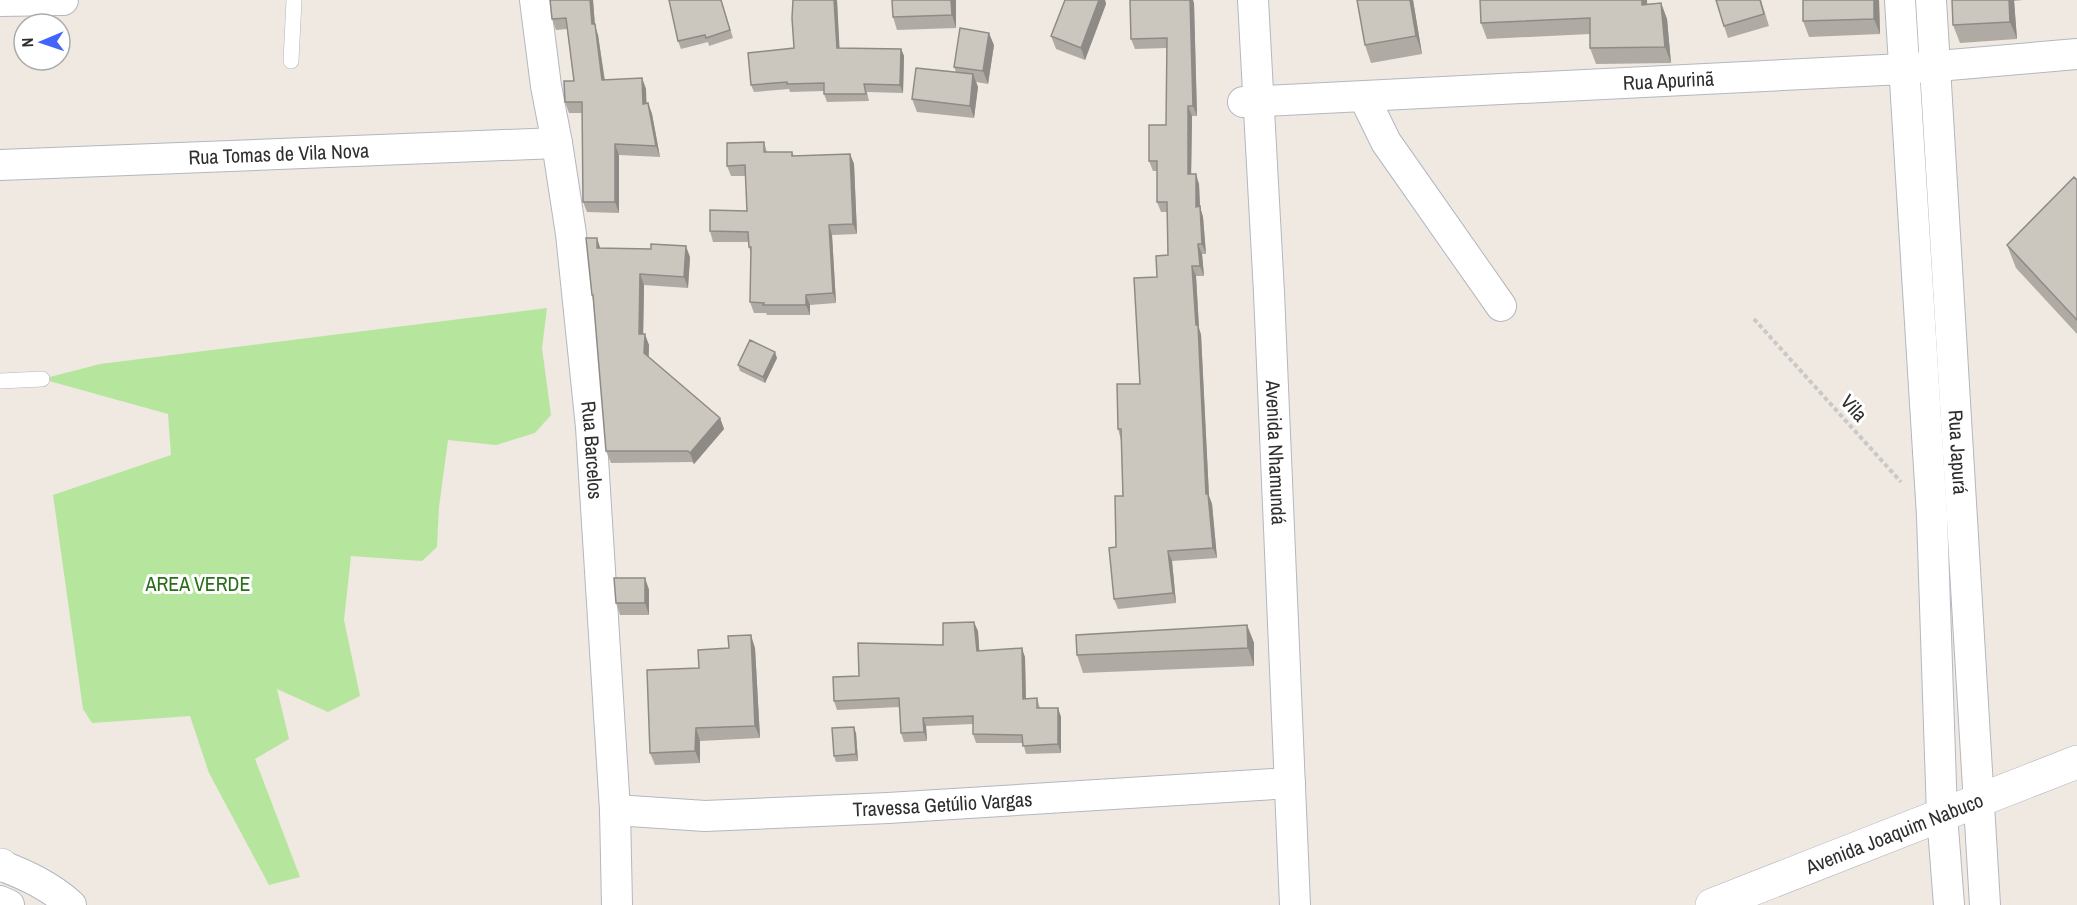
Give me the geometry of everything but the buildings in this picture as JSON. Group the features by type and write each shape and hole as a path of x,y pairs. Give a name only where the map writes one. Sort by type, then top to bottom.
{"main road":[{"name":"Avenida Joaquim Nabuco","path":"1712,905 2077,762"}],"street":[{"path":"0,1 63,0"},
{"name":"Rua Barcelos","path":"535,0 544,76 571,234 591,428 615,810 617,905"},
{"name":"Avenida Nhamundá","path":"1238,0 1251,102 1269,293 1280,784 1275,905"},
{"name":"Avenida Nhamundá","path":"1251,102 1253,0"},
{"name":"Rua Japurá","path":"1900,0 1932,516 1942,815 1949,905"},
{"name":"Rua Japurá","path":"1931,0 1984,905"},
{"name":"Rua Apurinã","path":"1251,102 1903,69 2077,54"},
{"path":"1364,97 1386,142 1501,306"},
{"name":"Rua Tomas de Vila Nova","path":"0,165 557,143"},
{"name":"Avenida Nhamundá","path":"1280,784 1295,905"},
{"name":"Travessa Getúlio Vargas","path":"615,810 705,816 888,808 1280,784"},
{"path":"0,865 33,878 61,896 70,905"},
{"path":"0,901 9,905"}],"lane":[{"path":"291,61 294,0"},
{"path":"0,381 42,379"}],"path":[{"name":"Vila","path":"1754,319 1932,516"}],"green space":[{"name":"AREA VERDE","path":"547,308 542,348 551,415 535,433 496,445 448,440 439,507 437,547 422,561 351,556 344,620 360,696 328,712 277,689 289,739 255,759 300,877 269,885 209,773 190,716 92,723 83,709 53,495 171,455 168,414 42,379 100,364"}]}
